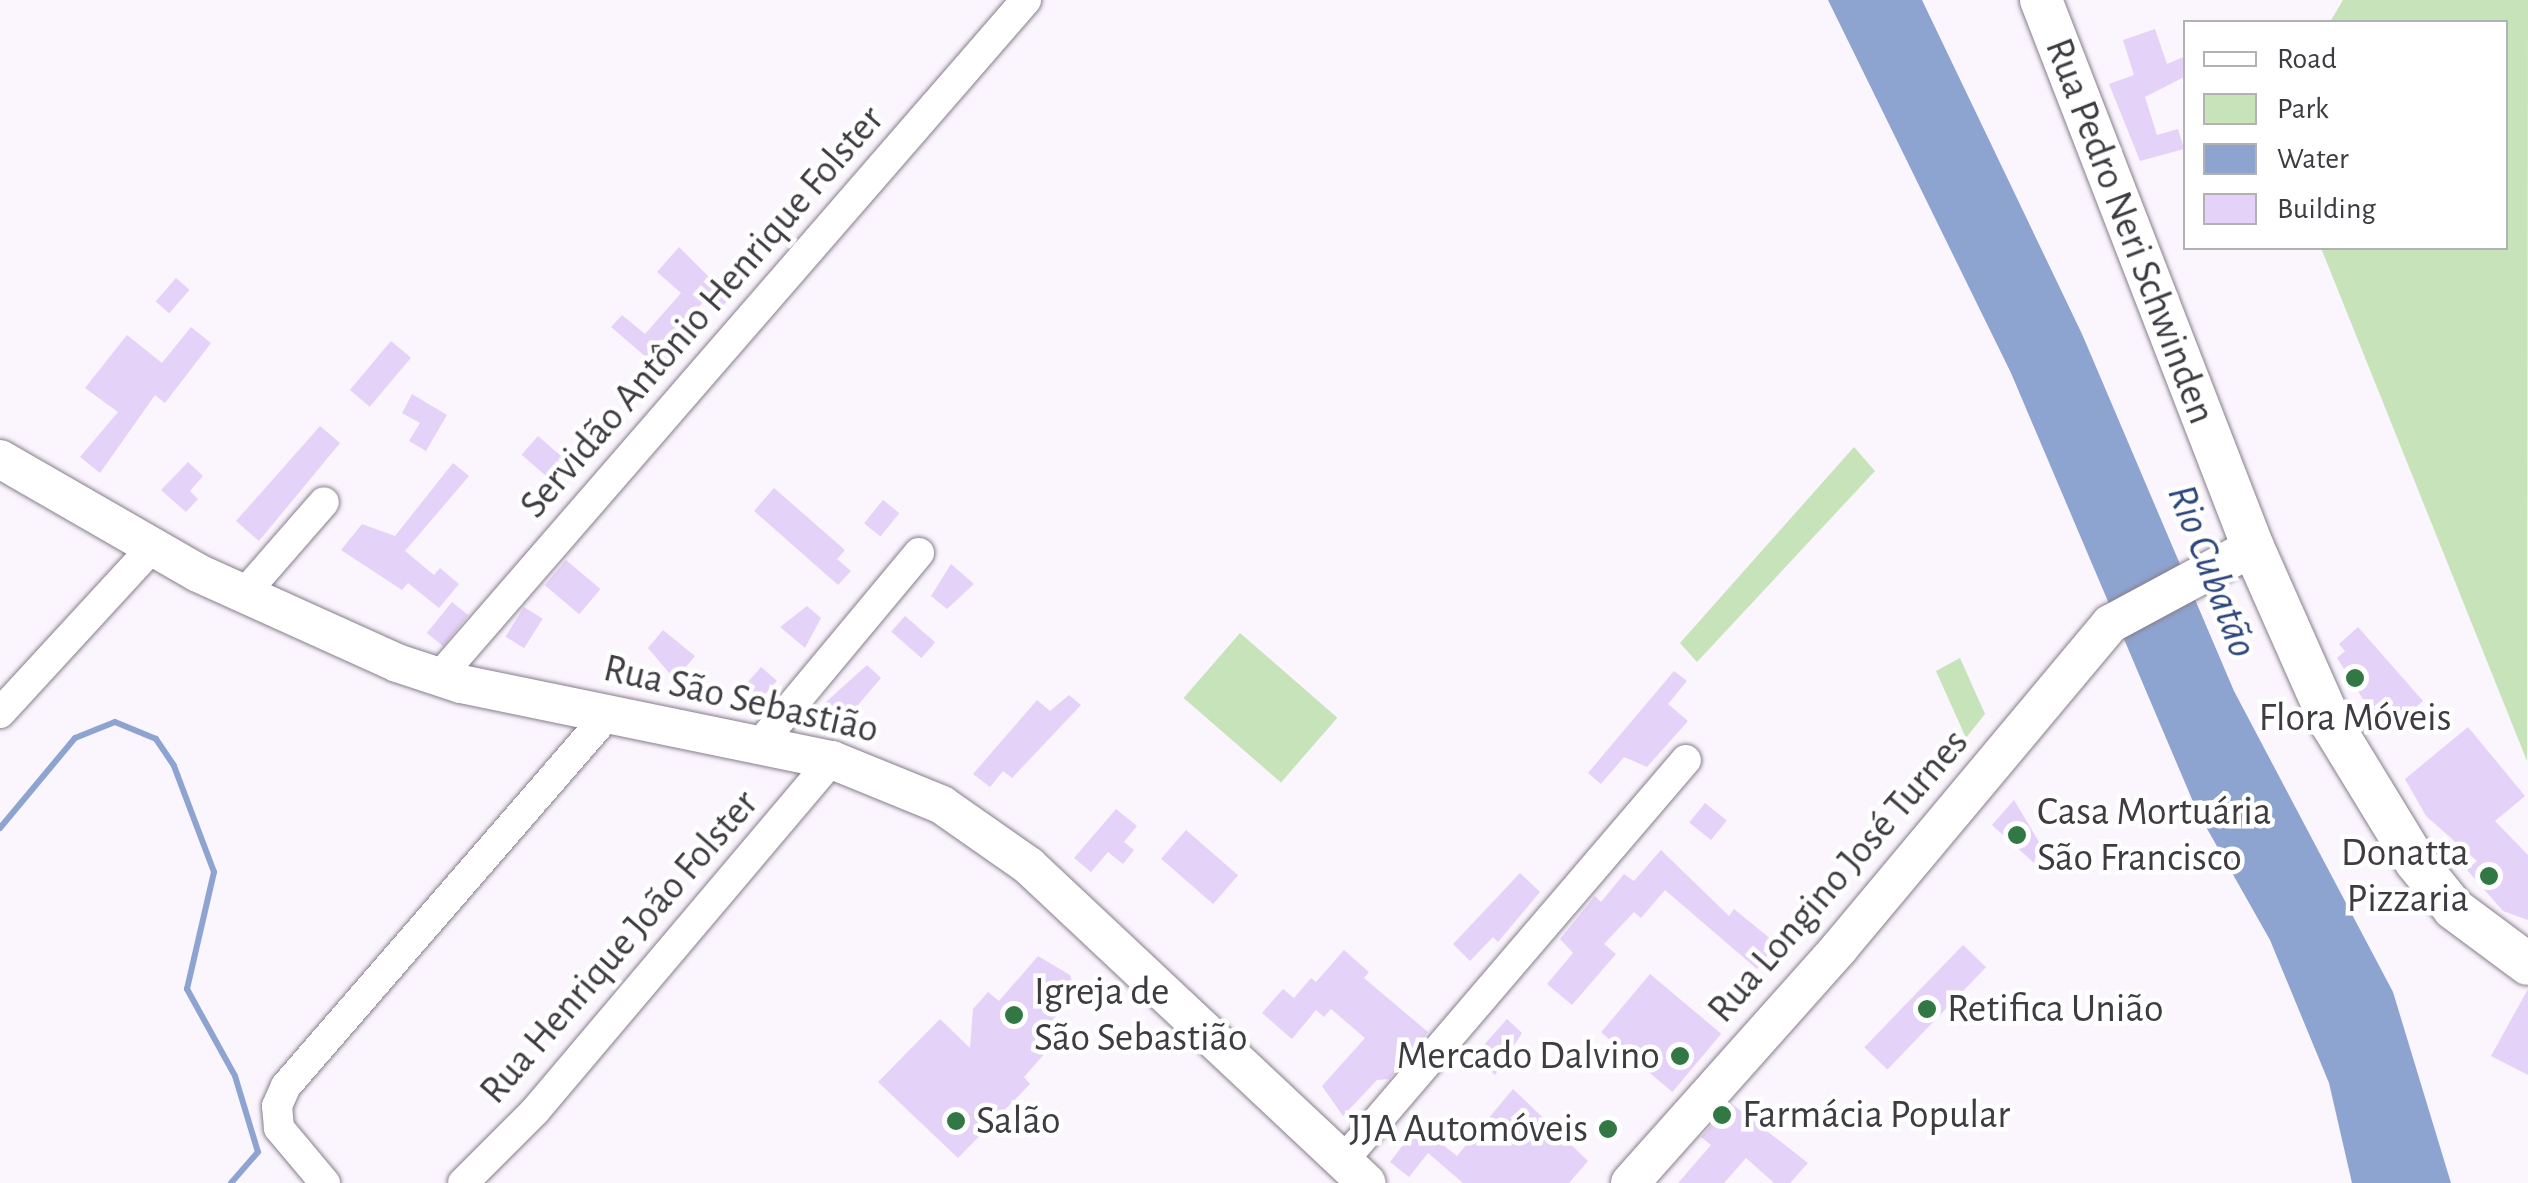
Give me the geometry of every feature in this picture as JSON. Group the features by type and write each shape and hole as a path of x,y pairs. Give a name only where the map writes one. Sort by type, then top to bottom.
{"highway":[{"name":"Rua Pedro Neri Schwinden","path":"2041,0 2253,547 2312,685 2390,828 2454,909 2528,964"}],"main road":[{"name":"Rua São Sebastião","path":"0,460 151,549 242,595 439,677 832,760 921,794 996,838 1354,1173"},
{"name":"Rua Longino José Turnes","path":"1630,1183 1873,908 2110,624 2253,547"}],"street":[{"name":"Servidão Antônio Henrique Folster","path":"439,677 1026,0"},
{"path":"242,595 324,502"},
{"path":"0,714 151,549"},
{"path":"758,745 919,553"},
{"path":"325,1183 279,1128 278,1106 286,1086 608,714"},
{"name":"Rua Henrique João Folster","path":"463,1183 535,1111 832,760"},
{"path":"1354,1173 1686,760"}],"green space":[{"path":"2343,0 2528,0 2527,761 2322,250 2508,250 2508,20 2331,20"},
{"path":"1854,447 1875,471 1697,662 1680,643"},
{"path":"1240,633 1337,718 1281,783 1184,698"},
{"path":"1960,658 1985,714 1966,738 1936,671"}],"water":[{"path":"1828,0 1922,0 2082,334 2234,691 2393,992 2451,1183 2352,1183 2329,1083 2270,940 2197,811 2011,373"}],"building":[{"path":"2155,29 2167,64 2183,57 2183,78 2145,97 2157,135 2178,129 2183,149 2140,161 2109,84 2134,75 2123,40"},
{"path":"679,247 730,298 718,311 705,300 661,349 670,357 660,369 611,327 622,315 645,334 681,293 657,272"},
{"path":"176,278 190,290 169,313 156,301"},
{"path":"191,327 211,343 165,403 155,395 100,473 80,457 118,412 85,388 127,335 162,363"},
{"path":"391,341 411,358 370,407 350,390"},
{"path":"412,394 447,415 426,451 409,441 420,423 402,413"},
{"path":"320,426 340,443 259,541 236,521"},
{"path":"538,436 562,457 546,476 522,455"},
{"path":"188,462 203,476 190,491 198,499 186,512 161,490"},
{"path":"453,463 469,476 405,551 434,575 440,568 459,584 439,608 408,583 402,590 341,550 362,524 395,536"},
{"path":"774,488 845,550 837,559 851,571 838,585 754,511"},
{"path":"883,500 899,513 880,537 864,523"},
{"path":"566,560 600,589 579,614 545,585"},
{"path":"951,564 974,584 947,609 931,596"},
{"path":"452,602 468,615 443,646 427,633"},
{"path":"807,606 821,618 805,648 780,627"},
{"path":"524,607 543,619 524,648 505,637"},
{"path":"905,616 935,642 921,658 891,632"},
{"path":"2358,627 2423,701 2385,734 2337,658 2345,651 2339,644"},
{"path":"663,630 695,656 675,680 648,648"},
{"path":"867,665 881,678 846,719 826,702"},
{"path":"761,667 777,681 754,707 738,693"},
{"path":"1674,671 1687,681 1668,704 1688,721 1647,767 1624,757 1601,784 1588,773"},
{"path":"1069,695 1081,705 1012,778 1003,771 990,787 973,774 1037,700 1050,711"},
{"path":"2468,727 2525,796 2495,821 2528,855 2528,920 2503,911 2467,870 2477,861 2426,816 2405,779"},
{"name":"Casa Mortuária São Francisco","path":"2014,800 2039,842 2034,863 1992,825"},
{"path":"1705,803 1727,821 1711,840 1689,822"},
{"path":"1116,809 1137,826 1124,842 1134,850 1123,864 1108,852 1091,872 1074,858"},
{"path":"1186,830 1238,875 1213,904 1161,859"},
{"path":"1661,850 1729,916 1734,909 1772,940 1763,951 1768,955 1757,969 1665,890 1641,918 1634,912 1604,944 1616,954 1572,1005 1547,984 1573,953 1560,939 1595,896 1601,902 1624,874 1634,881"},
{"path":"1520,873 1540,892 1498,942 1493,937 1470,961 1453,944"},
{"name":"Retifica União","path":"1963,945 1986,967 1887,1069 1864,1047"},
{"path":"1344,950 1369,972 1364,978 1428,1032 1389,1079 1377,1080 1343,1116 1322,1086 1365,1038 1331,1009 1324,1017 1316,1010 1292,1039 1262,1013 1283,989 1294,998 1311,978 1316,982"},
{"name":"Salão","path":"1038,956 1070,975 1076,993 1035,1040 1047,1051 1024,1077 1030,1084 958,1158 878,1082 940,1019 970,1048 973,1009 988,992 999,1001"},
{"path":"1650,974 1721,1034 1672,1092 1601,1032"},
{"path":"2528,989 2528,1075 2491,1056"},
{"path":"1507,1019 1522,1033 1495,1075 1474,1056"},
{"path":"1513,1089 1588,1161 1569,1183 1463,1183 1428,1153 1409,1177 1390,1162 1418,1125 1457,1156"},
{"path":"1731,1103 1808,1163 1790,1183 1774,1183 1746,1158 1724,1183 1678,1183 1711,1145 1701,1137"}],"waterway":[{"path":"0,828 75,738 115,722 156,739 174,766 214,872 187,989 235,1076 258,1152 231,1183"}],"place":[{"name":"Flora Móveis","path":"2355,678"},
{"name":"Casa Mortuária São Francisco","path":"2017,835"},
{"name":"Donatta Pizzaria","path":"2489,876"},
{"name":"Retifica União","path":"1927,1009"},
{"name":"Igreja de São Sebastião","path":"1014,1015"},
{"name":"Mercado Dalvino","path":"1680,1056"},
{"name":"Farmácia Popular","path":"1722,1115"},
{"name":"Salão","path":"956,1121"},
{"name":"JJA Automóveis","path":"1608,1129"}],"water label":[{"name":"Rio Cubatão","path":"2212,571"}]}
